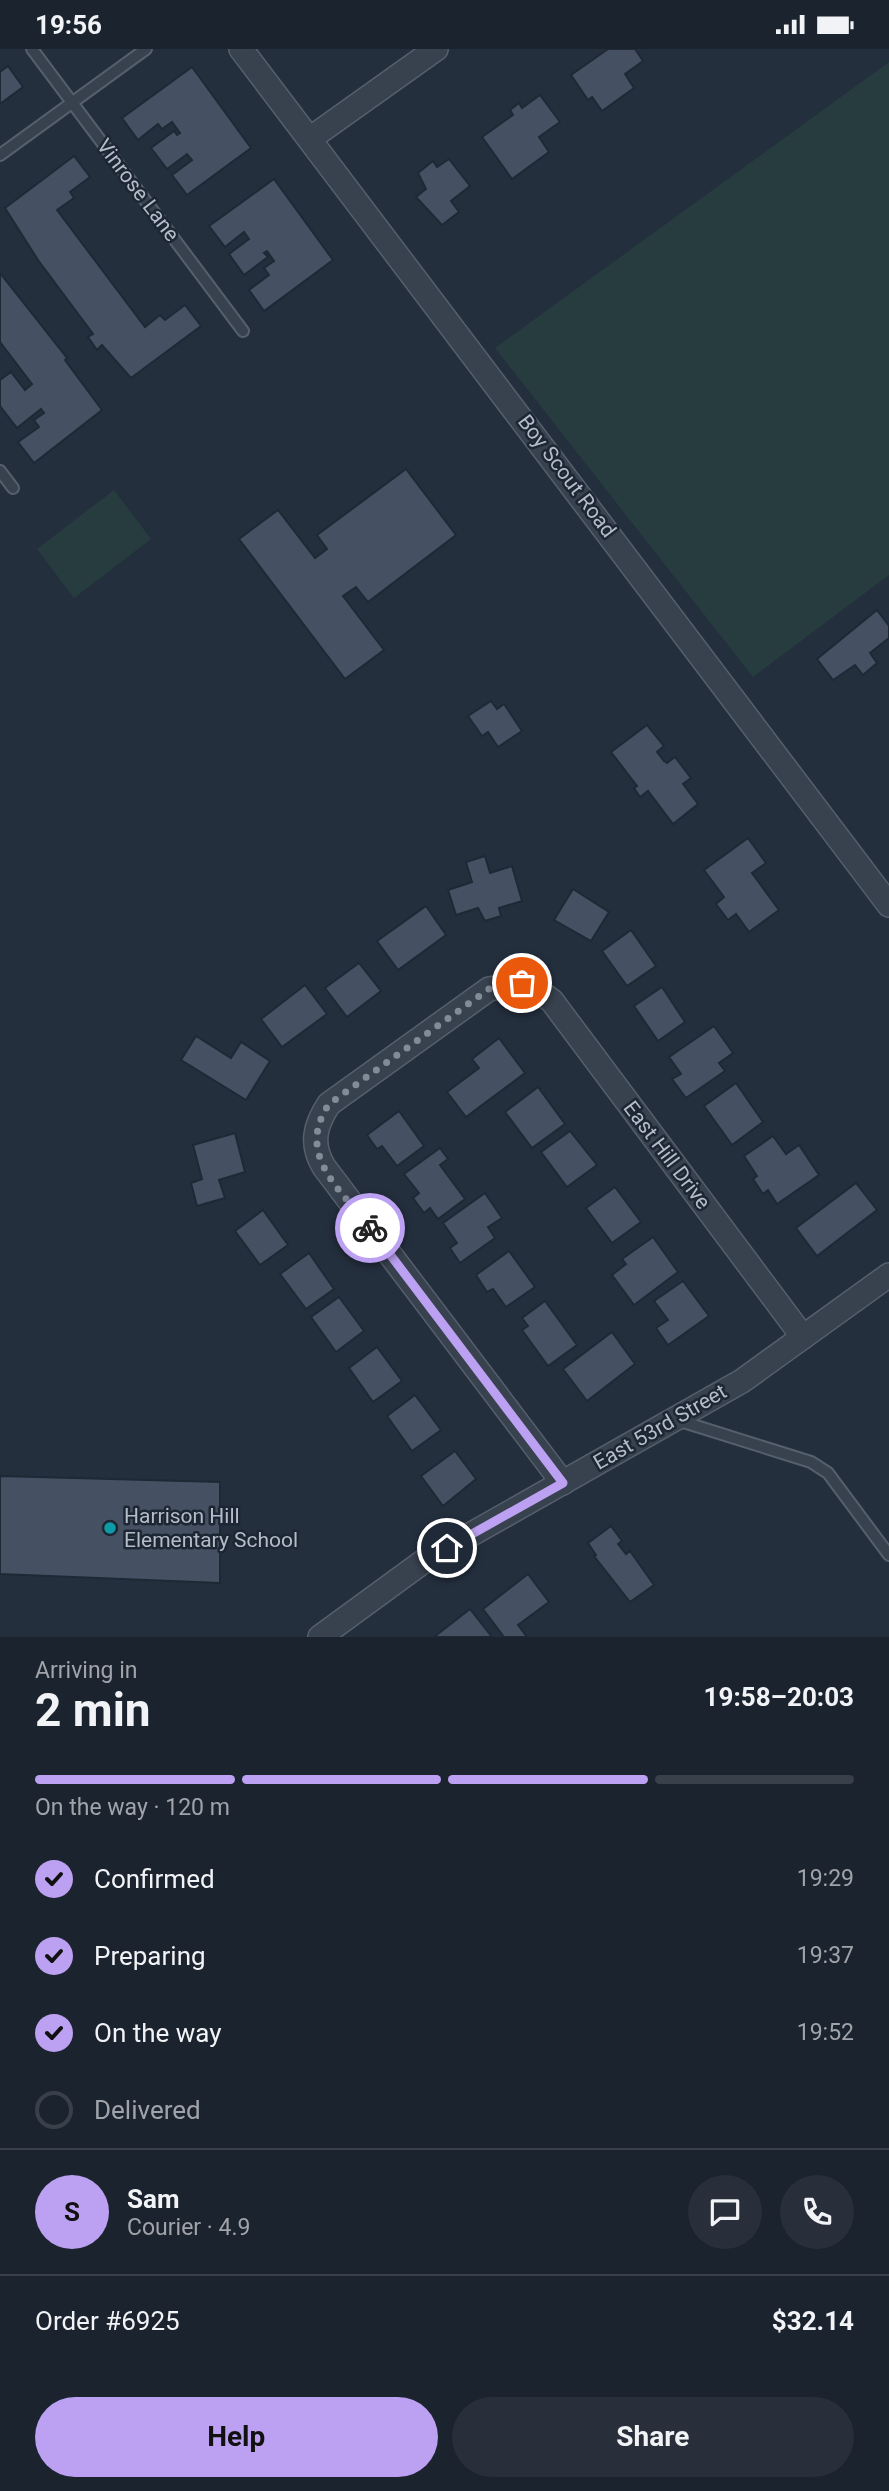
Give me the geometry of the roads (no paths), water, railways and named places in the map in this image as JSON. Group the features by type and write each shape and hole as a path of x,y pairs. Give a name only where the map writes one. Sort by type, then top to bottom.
{"street":[{"name":"Boy Scout Road","path":"241,49 889,905"},
{"path":"311,138 436,49"},
{"name":"East Hill Drive","path":"563,1483 324,1167 315,1146 316,1129 329,1104 489,989 522,983 544,993 555,1005 803,1337"},
{"name":"East 53rd Street","path":"320,1637 424,1561 741,1381 889,1275"}],"lane":[{"name":"Vinrose Lane","path":"32,49 243,331"},
{"path":"0,155 146,49"},
{"path":"0,471 13,488"},
{"path":"674,1419 811,1462 828,1473 889,1555"}],"place":[{"name":"Harrison Hill Elementary School","path":"110,1528"}]}
